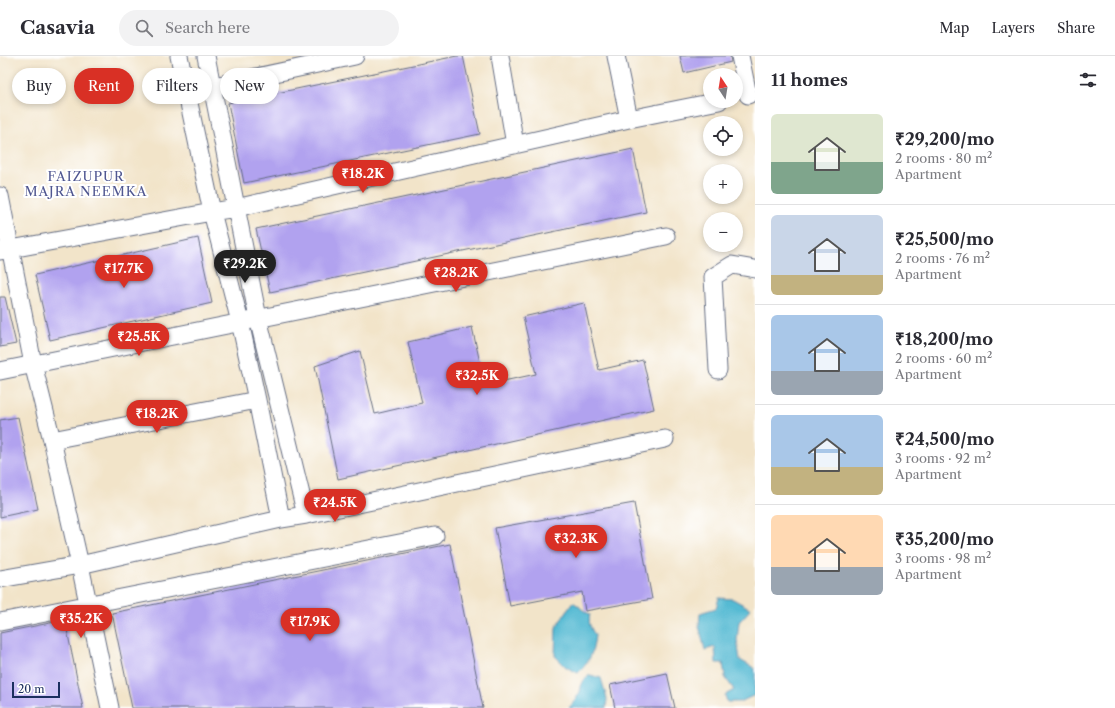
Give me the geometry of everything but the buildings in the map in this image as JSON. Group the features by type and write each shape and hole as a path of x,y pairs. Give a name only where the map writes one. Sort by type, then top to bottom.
{"street":[{"path":"179,56 181,68"},
{"path":"206,56 208,68"},
{"path":"306,515 258,318 212,87 355,56"},
{"path":"500,56 515,145"},
{"path":"616,56 629,119"},
{"path":"740,56 746,96"},
{"path":"189,104 212,212 240,322 281,519"},
{"path":"5,250 236,208 629,119 703,104"},
{"path":"0,196 5,250 52,440 110,708"},
{"path":"0,371 666,236"},
{"path":"718,370 713,277 732,265 755,269"},
{"path":"52,440 257,400"},
{"path":"0,579 80,565 281,519 665,439"},
{"path":"0,622 435,536"}],"water":[{"path":"719,598 733,599 751,609 739,622 737,640 740,660 754,668 755,695 740,702 727,702 725,695 734,690 725,677 723,663 716,663 715,647 705,650 699,626 700,613 716,608"},
{"path":"573,602 585,612 590,614 590,625 595,635 591,656 578,673 566,667 555,656 556,627"},
{"path":"590,675 601,678 607,699 606,708 569,708 579,694 583,681"}],"district":[{"name":"FAIZUPUR MAJRA NEEMKA","path":"86,184"}]}
